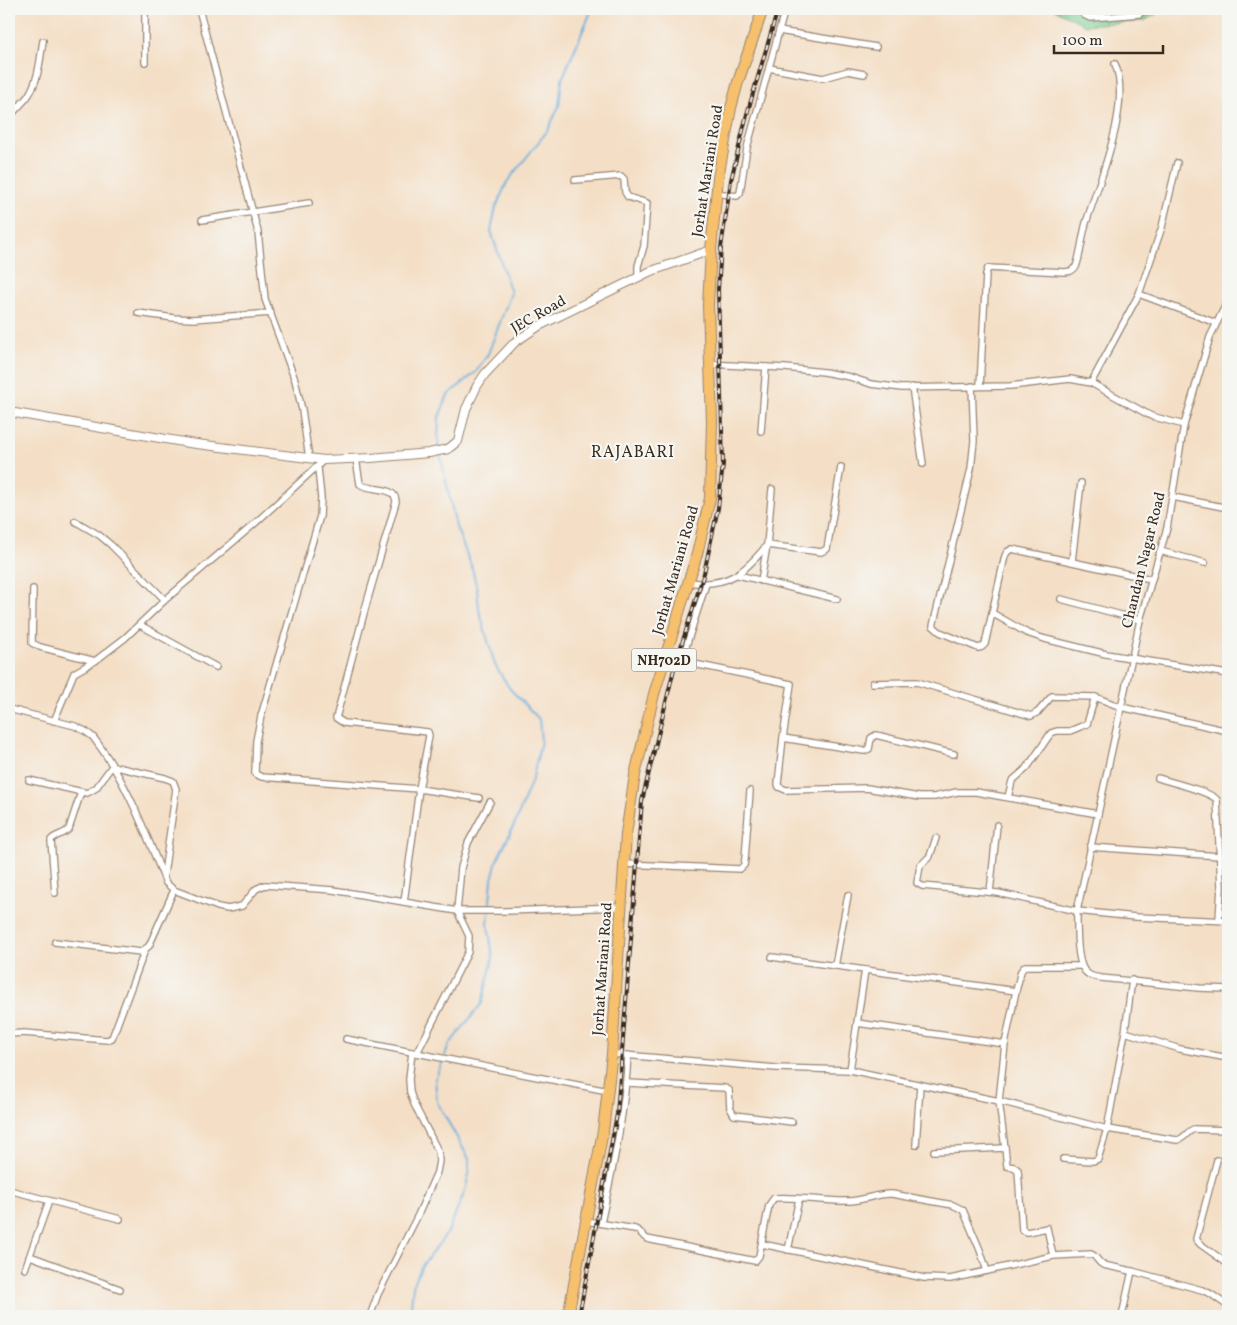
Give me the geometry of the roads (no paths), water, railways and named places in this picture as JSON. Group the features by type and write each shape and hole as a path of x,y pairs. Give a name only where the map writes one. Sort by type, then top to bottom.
{"highway":[{"name":"Jorhat Mariani Road","path":"568,1316 599,1155 608,1091 626,834 635,775 641,745 665,658 689,582 710,498 712,422 708,305 716,193 731,108 740,75 763,9"}],"street":[{"path":"145,9 146,62"},
{"path":"199,9 260,242 265,299 295,380 302,410 309,458"},
{"path":"716,193 737,196 740,193 747,148 785,9"},
{"path":"1083,9 1084,15 1090,18 1139,14 1147,9"},
{"path":"779,31 876,47"},
{"path":"9,117 27,98 32,89 38,73 43,40"},
{"path":"980,386 986,274 988,268 1065,272 1071,271 1076,267 1085,225 1109,153 1116,123 1120,85 1119,72 1115,64"},
{"path":"770,68 823,78 848,71 864,74"},
{"path":"1091,383 1139,294 1162,227 1177,163"},
{"path":"575,180 621,176 624,179 625,192 628,197 647,203 644,246 638,266 638,278"},
{"path":"202,220 309,202"},
{"name":"JEC Road","path":"9,412 189,443 324,460 429,453 448,449 458,441 466,409 477,386 485,374 516,342 539,326 638,278 673,262 711,250"},
{"path":"1139,294 1216,323"},
{"name":"Chandan Nagar Road","path":"1081,966 1077,934 1077,911 1131,658 1151,579 1167,528 1184,425 1216,323 1228,300"},
{"path":"138,313 193,319 271,313"},
{"path":"709,364 824,372 880,386 912,388 1021,386 1070,378 1091,383 1151,416 1184,425"},
{"path":"761,431 766,367"},
{"path":"972,386 974,441 972,463 933,626 940,632 978,648 982,647 985,644 1007,552 1012,549 1151,579"},
{"path":"912,388 923,464"},
{"path":"356,459 360,484 367,488 390,491 394,493 396,502 364,611 336,718 344,724 428,732 429,736 419,790 404,902"},
{"path":"54,721 74,673 96,661 140,625 165,600 318,468 324,460"},
{"path":"767,545 821,552 828,550 841,467"},
{"path":"318,468 321,498 320,516 260,716 254,774 262,777 419,790 478,798"},
{"path":"1072,561 1081,483"},
{"path":"761,581 767,545 772,489"},
{"path":"1173,497 1228,508"},
{"path":"75,521 112,545 165,600"},
{"path":"689,582 706,584 738,575 754,561 767,545"},
{"path":"1160,551 1205,563"},
{"path":"738,575 837,599"},
{"path":"681,662 706,584"},
{"path":"33,589 32,642 40,647 96,661"},
{"path":"1061,599 1140,620"},
{"path":"992,614 1012,626 1036,636 1106,654 1228,674"},
{"path":"140,625 216,666"},
{"path":"665,658 791,684 778,784 782,789 867,788 919,798 969,791 1098,814"},
{"path":"873,683 917,682 1030,716 1038,712 1052,696 1095,697 1121,707 1228,731"},
{"path":"1008,797 1012,781 1027,768 1051,733 1070,731 1086,724 1095,697"},
{"path":"9,709 75,726 85,731 99,746 136,809 166,882 174,890 210,904 228,909 242,906 256,889 265,885 314,888 457,911 621,907"},
{"path":"783,738 864,751 869,749 871,738 876,735 954,754"},
{"path":"29,780 87,793 93,790 112,766"},
{"path":"112,766 170,779 175,784 176,789 164,876"},
{"path":"1158,778 1215,797 1218,804 1220,856 1219,920"},
{"path":"625,864 740,869 744,865 745,859 750,790"},
{"path":"55,893 51,840 69,829 81,792"},
{"path":"370,1316 378,1294 418,1215 440,1161 438,1151 414,1104 410,1092 409,1079 415,1053 468,952 469,936 457,911 460,877 465,852 490,802"},
{"path":"990,892 998,825"},
{"path":"936,838 930,856 920,866 917,883 922,886 990,892 1077,911 1136,917 1228,921"},
{"path":"1090,847 1220,856"},
{"path":"9,1034 107,1040 112,1038 145,950 149,946 174,890"},
{"path":"835,966 848,896"},
{"path":"54,942 138,952 145,950"},
{"path":"772,957 1016,991"},
{"path":"1054,1256 1047,1228 1027,1232 1022,1230 1018,1170 1007,1166 999,1101 1005,1044 1016,991 1025,966 1081,966 1084,971 1095,977 1199,988 1228,988"},
{"path":"850,1070 865,970"},
{"path":"1063,1159 1096,1161 1100,1156 1107,1129 1125,1032 1132,980"},
{"path":"857,1023 1005,1044"},
{"path":"1125,1032 1180,1049 1228,1058"},
{"path":"346,1039 608,1091"},
{"path":"612,1054 776,1068 850,1070 999,1101 1107,1129 1177,1140 1183,1138 1189,1131 1194,1129 1228,1130"},
{"path":"601,1224 619,1136 627,1083 628,1055"},
{"path":"627,1083 726,1088 729,1090 730,1108 734,1115 792,1122"},
{"path":"916,1145 920,1085"},
{"path":"934,1151 1005,1148"},
{"path":"1217,1160 1196,1238 1200,1244 1228,1264"},
{"path":"9,1190 120,1219"},
{"path":"586,1221 638,1230 647,1239 750,1262 757,1260 771,1200 774,1198 855,1201 885,1194 959,1207 963,1210 967,1216 987,1271"},
{"path":"788,1250 800,1199"},
{"path":"25,1268 49,1201"},
{"path":"762,1244 924,1278 950,1279 1054,1256 1091,1254 1103,1265 1207,1292 1228,1306"},
{"path":"30,1256 120,1289"},
{"path":"1122,1316 1132,1271"}],"waterway":[{"path":"439,448 439,417 448,395 476,372 488,354 511,293 491,231 496,207 507,182 548,130 559,106 562,79 590,14 590,9"},
{"path":"440,453 456,527 472,568 479,610 495,665 510,689 539,719 541,741 533,777 517,819 497,860 492,879 488,924 493,958 482,1003 449,1045 445,1056"},
{"path":"410,1316 413,1286 421,1267 448,1232 465,1191 469,1174 469,1159 437,1102 435,1079 443,1061"}],"railway":[{"path":"579,1316 617,1114 642,801 674,669 704,573 718,508 723,464 718,289 721,248 731,180 747,114 778,9"}],"district":[{"name":"RAJABARI","path":"633,451"}]}
